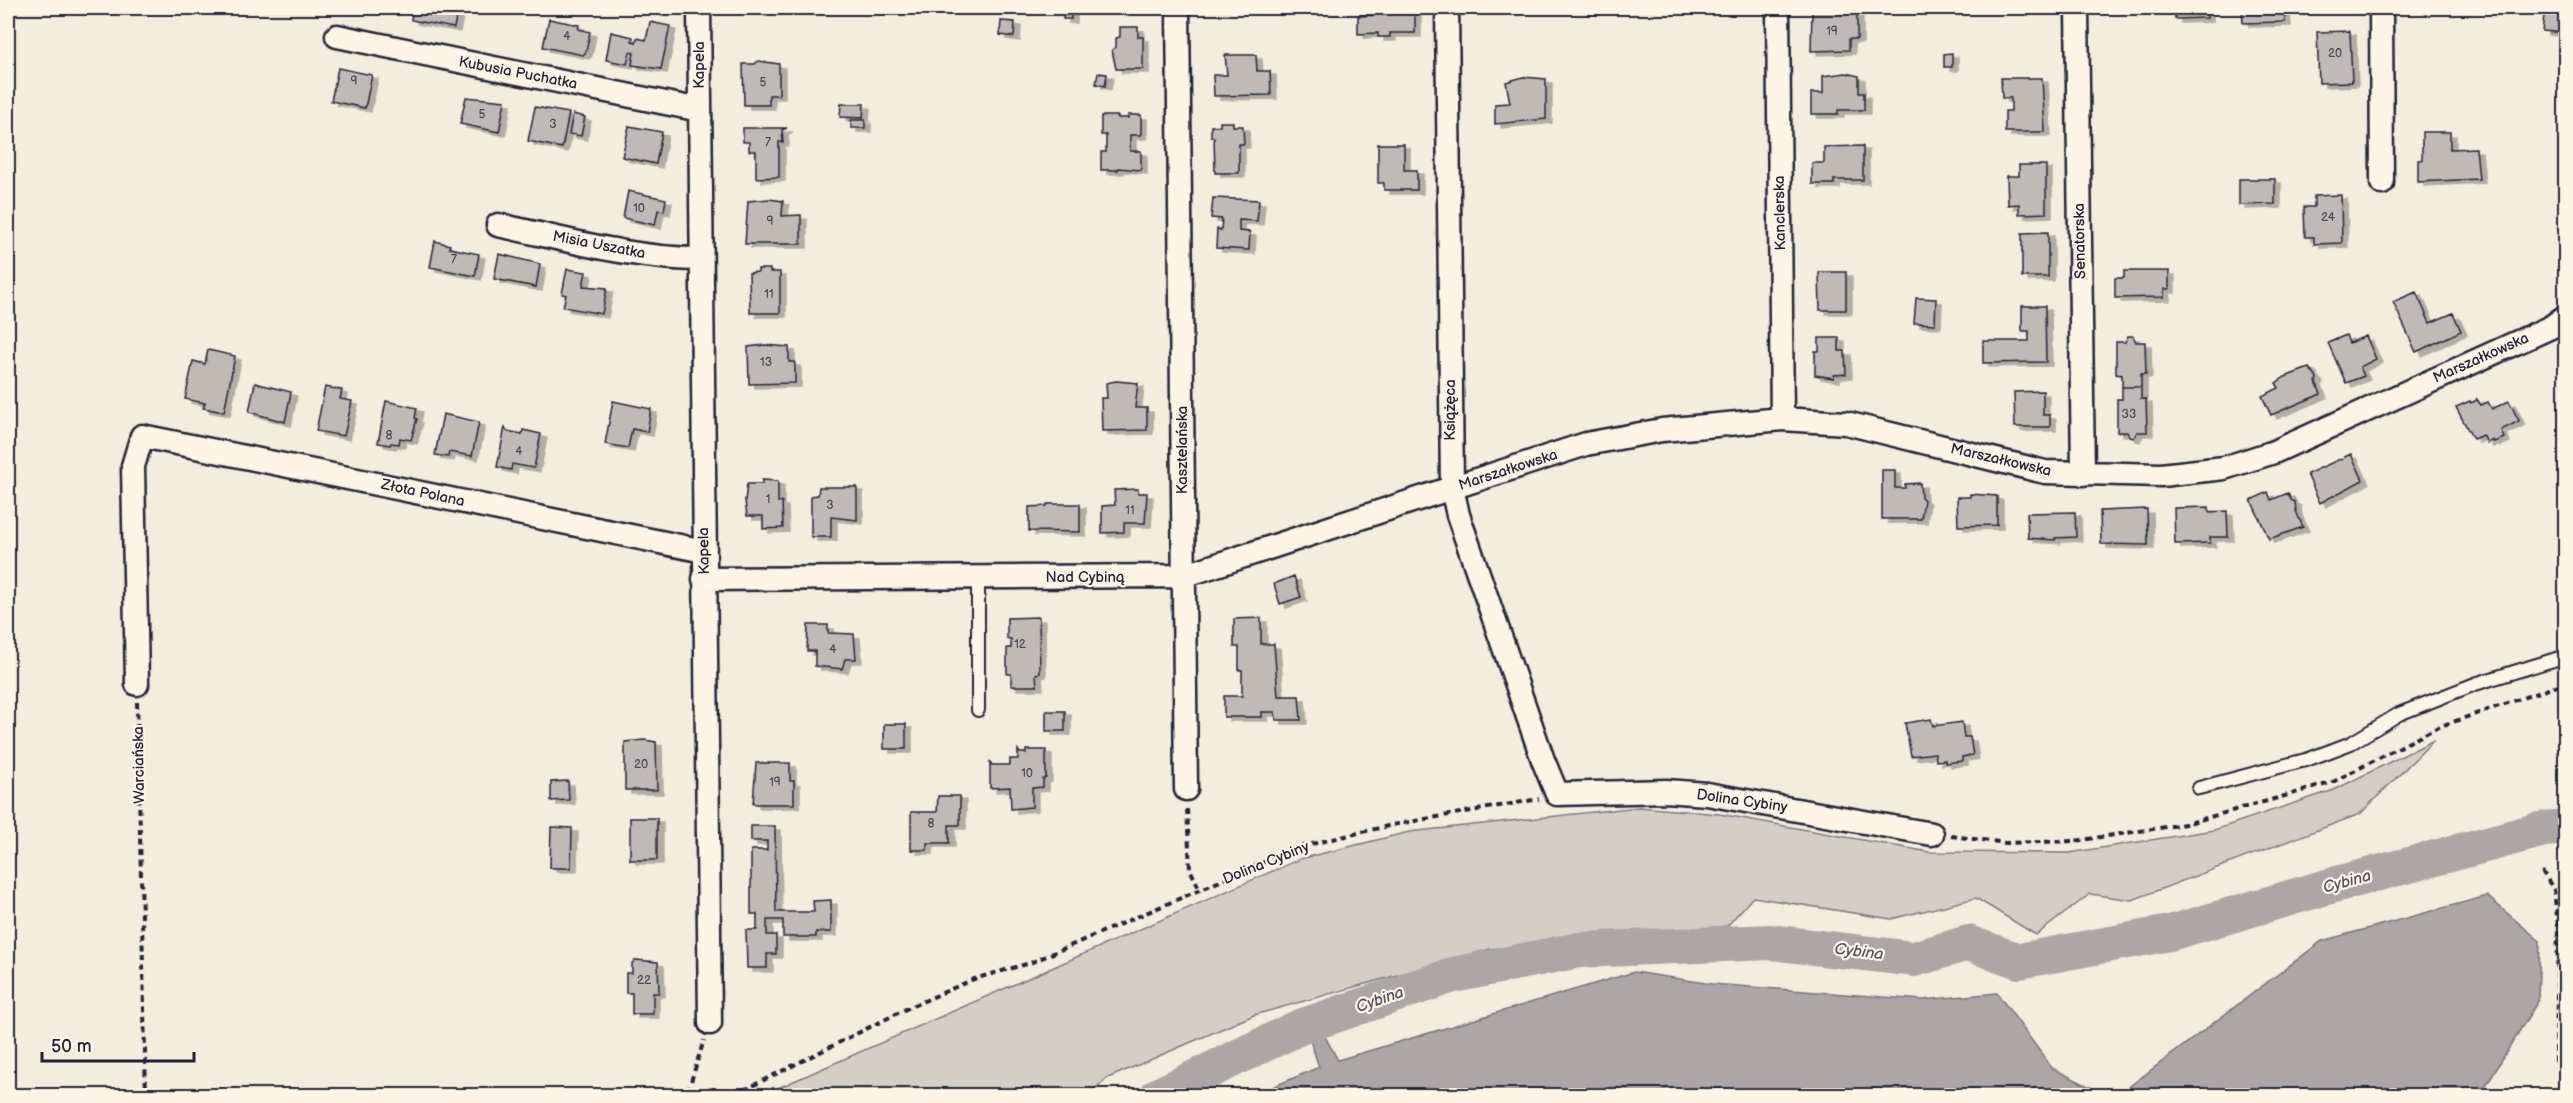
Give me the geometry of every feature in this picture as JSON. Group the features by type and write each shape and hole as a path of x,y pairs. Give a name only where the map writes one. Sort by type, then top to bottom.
{"street":[{"name":"Kapela","path":"699,8 710,1023"},
{"name":"Kasztelańska","path":"1178,8 1186,789"},
{"name":"Książęca","path":"1447,8 1452,488 1458,516 1539,749 1557,794"},
{"name":"Kanclerska","path":"1778,8 1782,419"},
{"name":"Senatorska","path":"2077,8 2083,474"},
{"path":"2381,8 2382,183"},
{"name":"Kubusia Puchatka","path":"337,36 700,110"},
{"name":"Misia Uszatka","path":"498,225 627,252 675,259 701,259"},
{"name":"Marszałkowska","path":"1452,488 1586,444 1662,430 1782,419 1846,423 2045,472 2161,475 2224,468 2274,452 2551,327 2565,316"},
{"name":"Złota Polana","path":"137,684 133,466 142,436 704,552"},
{"name":"Nad Cybiną","path":"704,579 1183,576 1420,501 1452,488"},
{"name":"Dolina Cybiny","path":"1557,794 1666,791 1707,794 1932,834"}],"lane":[{"path":"978,578 978,710"},
{"path":"2199,788 2309,759 2351,743 2410,710 2475,684 2565,656"}],"path":[{"name":"Warciańska","path":"137,684 146,1095"},
{"path":"1186,789 1190,869 1200,890"},
{"name":"Dolina Cybiny","path":"672,1095 688,1091 736,1094 908,1008 974,979 1030,963 1299,847 1392,825 1529,802 1557,794"},
{"path":"2541,871 2554,890 2558,925 2556,1060 2565,1089"},
{"path":"688,1091 710,1023"}],"shaded area":[{"path":"2434,740 2360,814 2132,900 2090,894 2036,935 1976,898 1891,919 1753,897 1727,926 1490,949 1254,1015 1108,1078 1087,1095 762,1095 1300,859 1409,832 1639,807 1719,814 1929,852 2069,853 2214,830 2334,790"},
{"path":"2487,896 2540,941 2538,1001 2480,1095 2118,1095 2322,941"},
{"path":"1634,972 1712,984 1923,1000 1997,993 2052,1068 2106,1095 1254,1095 1319,1067 1310,1040 1323,1033 1338,1060"}],"building":[{"path":"413,8 458,8 454,28 411,20"},
{"path":"1374,8 1401,8 1401,13 1415,13 1415,33 1390,33 1390,37 1378,37 1378,33 1358,34 1358,16 1374,15"},
{"path":"2175,8 2207,8 2207,18 2175,19"},
{"path":"2242,8 2284,8 2285,22 2243,23"},
{"path":"2545,8 2566,8 2566,33 2542,31"},
{"path":"1857,10 1857,39 1849,39 1849,50 1811,51 1812,11"},
{"path":"1064,11 1071,12 1071,19 1063,19"},
{"path":"549,19 579,25 578,29 590,32 586,52 583,55 543,47"},
{"path":"1001,21 1015,22 1014,37 1000,35"},
{"path":"650,22 670,26 661,69 632,65 634,53 630,52 627,64 606,60 611,32 633,37 632,41 636,42 637,38 646,40"},
{"path":"1120,27 1138,27 1138,37 1143,37 1143,69 1116,69 1112,50 1116,47 1116,38 1120,37"},
{"path":"2350,31 2352,82 2319,83 2317,32"},
{"path":"1952,53 1952,67 1944,67 1944,54"},
{"path":"1225,55 1256,55 1257,71 1270,71 1271,95 1214,96 1213,75 1227,75"},
{"path":"758,61 779,64 779,95 769,95 769,105 744,105 743,64 755,64"},
{"path":"338,68 372,75 365,108 331,101"},
{"path":"1098,73 1107,74 1105,86 1096,84"},
{"path":"1846,73 1859,76 1859,93 1864,93 1864,110 1838,110 1838,114 1811,114 1811,93 1823,93 1823,76"},
{"path":"1523,77 1546,79 1546,119 1495,124 1495,104 1510,103 1506,82"},
{"path":"2001,78 2042,78 2045,132 2005,132 2005,111 2011,111 2011,98 2002,98"},
{"path":"466,97 505,101 499,132 460,124"},
{"path":"841,104 864,104 863,118 840,117"},
{"path":"535,107 569,113 562,148 528,141"},
{"path":"573,114 585,117 581,136 569,134"},
{"path":"1128,115 1141,115 1141,135 1130,135 1130,151 1141,151 1141,170 1118,168 1118,170 1101,170 1101,152 1106,152 1106,135 1101,135 1101,116 1128,118"},
{"path":"851,120 865,120 865,128 851,128"},
{"path":"1220,122 1233,122 1233,126 1243,126 1244,144 1239,144 1239,173 1215,173 1214,137 1211,137 1211,126 1220,126"},
{"path":"629,126 662,132 656,164 622,157"},
{"path":"743,128 787,128 782,130 783,142 779,142 779,177 756,178 756,151 749,151 749,142 743,142"},
{"path":"2422,132 2450,132 2450,149 2476,148 2479,179 2418,182 2418,160 2422,160"},
{"path":"1378,144 1404,144 1404,170 1417,170 1417,190 1384,190 1384,183 1378,183"},
{"path":"1863,146 1863,180 1834,180 1834,184 1812,184 1812,163 1824,163 1824,147"},
{"path":"2019,165 2046,165 2046,213 2019,214 2019,204 2008,205 2007,176 2019,176"},
{"path":"2239,179 2275,179 2275,204 2239,205"},
{"path":"628,191 666,199 664,211 658,210 655,225 623,218"},
{"path":"2341,195 2342,243 2314,244 2314,237 2305,237 2304,207 2314,207 2314,196"},
{"path":"1213,198 1259,200 1257,221 1239,220 1239,231 1250,232 1249,250 1216,248 1217,229 1221,230 1222,219 1211,218"},
{"path":"769,199 783,201 782,216 801,215 801,244 745,244 748,201"},
{"path":"2048,232 2048,277 2022,277 2022,233"},
{"path":"435,241 450,245 449,248 479,254 475,276 430,267"},
{"path":"499,254 540,264 536,287 494,279"},
{"path":"567,269 586,272 583,286 607,288 602,314 563,307 566,295 562,294"},
{"path":"758,269 780,272 780,313 750,313 749,273 758,272"},
{"path":"2124,271 2169,271 2169,289 2164,289 2164,297 2115,298 2115,278 2124,278"},
{"path":"1819,272 1846,272 1846,310 1820,310"},
{"path":"2416,292 2430,323 2453,313 2461,331 2416,352 2393,302"},
{"path":"1916,298 1936,299 1935,324 1914,323"},
{"path":"2022,306 2045,306 2046,362 1983,363 1983,341 2029,341 2029,331 2022,331"},
{"path":"2346,335 2349,343 2366,336 2376,359 2360,367 2364,376 2346,383 2328,343"},
{"path":"2128,336 2133,336 2136,342 2145,342 2146,374 2141,374 2141,387 2122,387 2122,375 2116,374 2116,342 2125,342"},
{"path":"1819,338 1839,338 1839,351 1845,351 1846,374 1834,375 1834,378 1815,375 1815,351 1819,351"},
{"path":"765,345 789,347 789,362 794,362 795,365 795,383 749,384 748,347"},
{"path":"208,350 235,356 224,412 203,408 205,403 185,399 193,361 205,364"},
{"path":"2309,368 2317,378 2316,382 2321,394 2271,415 2262,396 2279,388 2276,383 2285,377"},
{"path":"1116,381 1138,383 1135,408 1147,408 1147,430 1102,431 1101,398 1107,398 1106,383"},
{"path":"255,383 291,392 285,422 249,412"},
{"path":"325,387 342,390 340,399 352,401 344,436 316,431"},
{"path":"2122,387 2141,387 2141,399 2146,399 2147,432 2137,432 2134,438 2130,437 2127,432 2117,432 2117,399 2122,399"},
{"path":"2043,391 2043,415 2050,415 2050,427 2015,427 2014,392"},
{"path":"2476,398 2481,405 2488,402 2492,409 2509,401 2519,421 2501,430 2504,438 2487,443 2483,435 2473,439 2456,407 2470,401 2471,403 2477,400"},
{"path":"386,401 417,408 415,418 417,419 411,440 400,438 399,444 391,443 390,445 378,443"},
{"path":"613,401 651,409 647,432 632,429 628,448 605,444"},
{"path":"443,414 479,422 472,456 449,452 448,457 435,455"},
{"path":"505,427 507,431 522,434 523,430 541,434 534,468 512,464 511,470 497,467"},
{"path":"2351,454 2363,480 2320,503 2307,474"},
{"path":"1882,470 1895,470 1895,488 1905,488 1905,484 1920,483 1921,497 1924,500 1921,519 1882,519"},
{"path":"762,480 778,481 778,502 782,502 783,528 763,529 763,516 747,516 745,501 747,484 762,484"},
{"path":"819,487 857,487 857,520 831,517 831,537 811,537 811,496 818,495"},
{"path":"1138,489 1138,493 1147,493 1145,523 1124,523 1124,532 1102,533 1102,506 1115,505 1114,490"},
{"path":"2268,492 2271,500 2288,493 2291,500 2295,502 2303,527 2269,539 2251,500"},
{"path":"1970,494 1997,496 1997,525 1958,526 1957,497 1970,497"},
{"path":"1047,504 1080,504 1080,532 1029,531 1029,507 1047,506"},
{"path":"2209,507 2209,512 2227,511 2228,537 2210,537 2210,543 2175,544 2174,508"},
{"path":"2147,509 2148,545 2101,544 2100,511"},
{"path":"2075,512 2076,537 2055,538 2055,540 2028,538 2027,513"},
{"path":"1294,576 1301,597 1280,604 1274,584"},
{"path":"1039,617 1040,673 1036,674 1037,686 1011,686 1011,674 1007,674 1007,648 1011,648 1011,639 1007,639 1007,618"},
{"path":"1261,618 1261,644 1274,644 1278,696 1299,696 1301,720 1276,720 1275,712 1262,712 1262,717 1224,717 1224,696 1242,696 1239,647 1234,647 1234,619"},
{"path":"808,625 828,625 828,633 854,634 856,659 845,659 842,669 815,666 815,651 807,651"},
{"path":"1046,711 1065,711 1065,731 1046,731"},
{"path":"1931,719 1933,726 1962,722 1964,737 1970,737 1973,755 1962,757 1962,761 1945,763 1945,760 1936,761 1935,753 1911,756 1905,723"},
{"path":"884,724 906,724 906,749 884,749"},
{"path":"644,740 656,742 657,790 625,790 625,742"},
{"path":"1018,750 1020,753 1026,753 1026,750 1046,750 1046,778 1043,779 1043,787 1032,788 1032,807 1011,809 1010,787 990,788 990,762 992,765 1010,765 1010,759 1018,759"},
{"path":"756,763 790,763 790,781 794,781 794,804 753,804"},
{"path":"568,781 569,800 551,801 551,782"},
{"path":"938,796 960,796 960,825 949,825 949,843 927,843 927,850 911,850 911,812 937,812"},
{"path":"630,818 657,818 657,860 630,860"},
{"path":"751,826 775,826 776,912 814,912 813,901 831,900 831,932 816,932 816,937 783,937 783,920 767,920 767,935 776,935 776,954 767,954 767,968 747,968 746,930 757,930 757,914 751,914 751,850 767,850 767,841 751,841"},
{"path":"551,827 572,828 571,868 550,868"},
{"path":"636,960 658,962 659,993 653,993 653,1014 632,1014 632,993 626,993 626,973 632,973 632,963"}],"waterway":[{"name":"Cybina","path":"1157,1096 1300,1027 1453,975 1579,950 1771,942 1914,959 1968,943 2019,961 2170,933 2330,886 2544,829 2566,827"}]}
